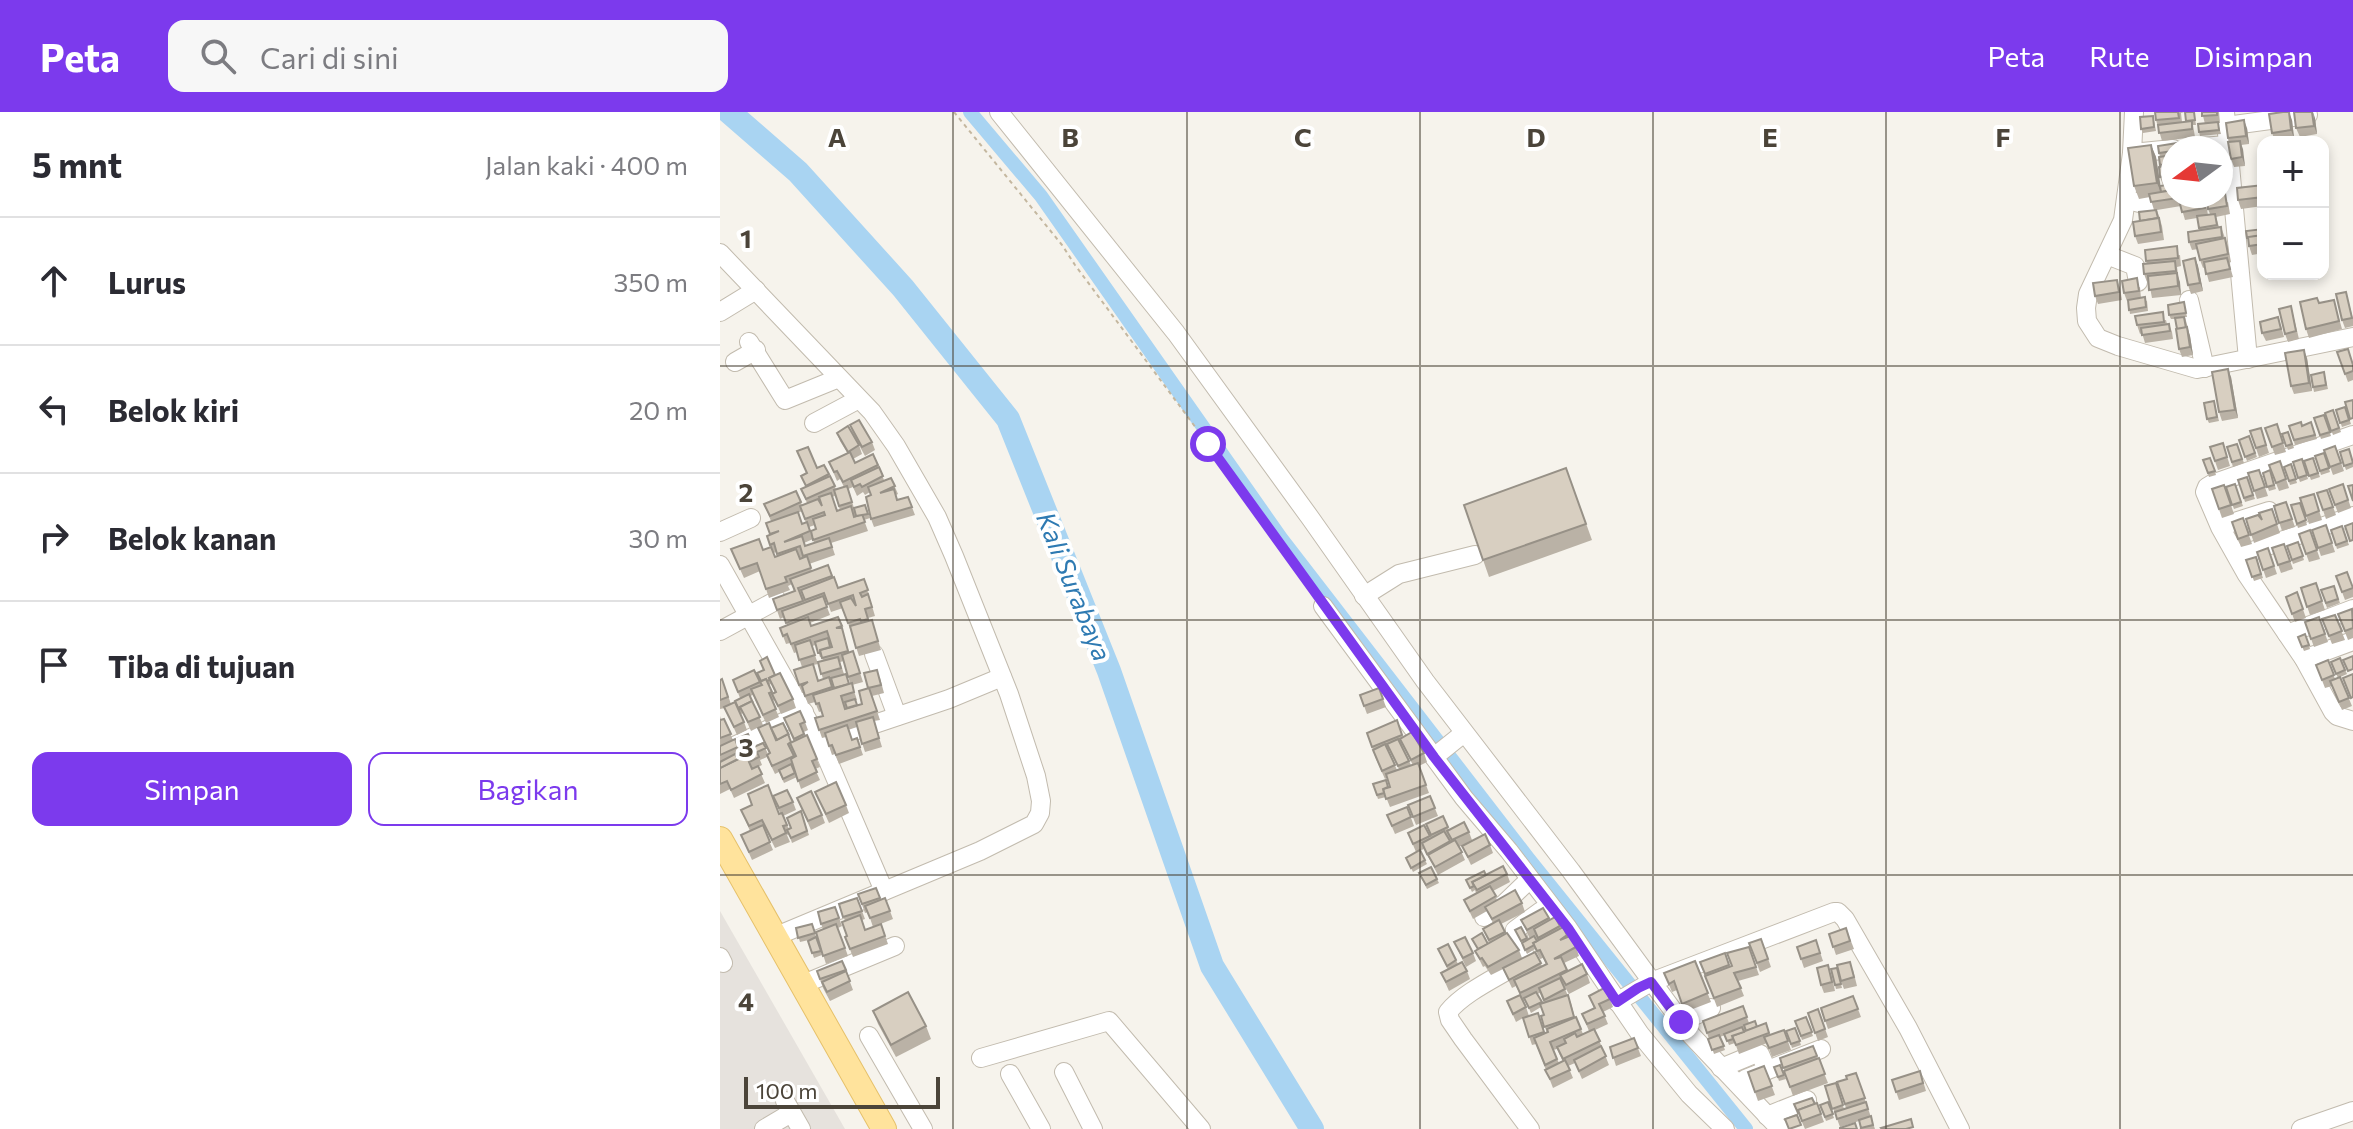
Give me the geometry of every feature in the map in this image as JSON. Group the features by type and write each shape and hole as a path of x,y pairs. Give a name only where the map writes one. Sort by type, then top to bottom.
{"main road":[{"path":"720,839 884,1129"}],"street":[{"path":"999,112 1176,333 1311,519 1459,737 1571,871 1644,985 1773,1123 1784,1099 1807,1100"},
{"path":"2134,112 2123,220 2088,294 2087,321 2098,338 2197,369 2353,337"},
{"path":"2225,119 2308,115"},
{"path":"2132,153 2161,150"},
{"path":"2127,200 2148,205"},
{"path":"2233,206 2248,359"},
{"path":"720,253 872,412 896,446 937,517 954,556 1002,677 1036,776 1041,801 1040,813 1034,824 980,851 774,937"},
{"path":"2107,255 2135,266 2138,282"},
{"path":"720,312 756,290"},
{"path":"2189,300 2205,368"},
{"path":"735,362 752,346 785,400 839,378"},
{"path":"814,423 859,399"},
{"path":"2348,716 2333,712 2304,659 2252,583 2220,527 2207,499 2207,487 2353,435"},
{"path":"2220,527 2269,511"},
{"path":"2238,556 2353,516"},
{"path":"720,532 751,518"},
{"path":"1364,596 1399,574 1475,555"},
{"path":"724,561 749,616 820,742 884,891"},
{"path":"720,631 777,600"},
{"path":"1323,606 1568,928 1619,1000 1634,1037 1725,1129"},
{"path":"2287,634 2353,609"},
{"path":"2304,659 2353,641"},
{"path":"874,654 897,716"},
{"path":"820,742 949,699 1002,677"},
{"path":"720,753 804,712"},
{"path":"1436,755 1459,737"},
{"path":"1484,917 1504,904 1530,879"},
{"path":"1530,1129 1463,1039 1448,1012 1454,1004 1526,959 1515,930 1550,905"},
{"path":"1619,1000 1644,985 1838,912 1908,1028 1960,1129"},
{"path":"801,985 895,946"},
{"path":"1681,1022 1711,1008"},
{"path":"981,1058 1109,1021 1201,1129"},
{"path":"869,1036 923,1129"},
{"path":"1735,1083 1821,1049"},
{"path":"1721,1068 1757,1053 1767,1070"},
{"path":"1064,1072 1095,1129 1109,1129"},
{"path":"1010,1074 1041,1129"},
{"path":"2301,1129 2353,1111"},
{"path":"780,1118 801,1129"}],"path":[{"path":"954,112 1062,245 1323,606"}],"shaded area":[{"path":"720,911 845,1129 720,1129"}],"building":[{"path":"2155,112 2178,112 2179,118 2156,120"},
{"path":"2185,112 2194,112 2195,120 2186,121"},
{"path":"2202,112 2217,112 2217,115 2202,116"},
{"path":"2289,112 2291,130 2272,133 2269,114"},
{"path":"2294,112 2312,112 2314,126 2296,128"},
{"path":"2153,116 2154,127 2141,129 2140,117"},
{"path":"2244,120 2246,136 2228,136 2226,123"},
{"path":"2192,121 2192,129 2159,133 2158,125"},
{"path":"2218,122 2219,130 2199,132 2198,124"},
{"path":"2240,141 2242,157 2233,159 2233,142"},
{"path":"2151,145 2157,183 2134,186 2128,148"},
{"path":"2257,186 2257,198 2238,200 2237,188"},
{"path":"2161,192 2161,201 2151,202 2149,194"},
{"path":"2181,208 2205,208 2182,212"},
{"path":"2156,210 2158,218 2140,221 2139,212"},
{"path":"2215,214 2217,225 2199,228 2197,216"},
{"path":"2159,218 2161,232 2135,236 2133,222"},
{"path":"2221,227 2222,237 2189,242 2188,232"},
{"path":"2257,230 2257,236 2247,238 2246,231"},
{"path":"2257,236 2257,245 2249,246 2248,237"},
{"path":"2225,238 2228,254 2200,260 2196,244"},
{"path":"2177,246 2178,258 2146,261 2145,250"},
{"path":"2195,258 2200,283 2188,285 2183,261"},
{"path":"2227,258 2230,269 2206,274 2204,262"},
{"path":"2175,261 2176,271 2144,274 2143,264"},
{"path":"2177,273 2178,286 2149,290 2148,276"},
{"path":"2137,278 2139,291 2124,293 2122,281"},
{"path":"2117,280 2119,292 2095,296 2093,283"},
{"path":"2346,292 2352,318 2342,320 2336,294"},
{"path":"2145,297 2146,307 2129,310 2128,300"},
{"path":"2317,298 2319,303 2334,300 2339,321 2306,329 2300,302"},
{"path":"2184,302 2186,313 2169,315 2168,305"},
{"path":"2291,306 2296,331 2285,334 2279,309"},
{"path":"2163,312 2164,322 2137,325 2135,316"},
{"path":"2184,317 2186,328 2177,329 2175,318"},
{"path":"2278,317 2281,329 2262,333 2260,322"},
{"path":"2169,324 2170,331 2142,335 2141,328"},
{"path":"2187,327 2190,347 2179,349 2176,329"},
{"path":"2348,349 2353,371 2345,374 2337,352"},
{"path":"2304,350 2309,383 2291,386 2285,353"},
{"path":"2228,369 2235,410 2219,412 2212,372"},
{"path":"2324,372 2326,385 2313,387 2311,375"},
{"path":"2353,400 2353,418 2350,419 2345,402"},
{"path":"2214,401 2217,417 2207,419 2204,403"},
{"path":"2345,407 2349,420 2340,423 2336,410"},
{"path":"2333,410 2339,428 2331,431 2325,413"},
{"path":"2324,415 2330,432 2320,435 2314,418"},
{"path":"859,420 872,442 862,447 850,425"},
{"path":"2301,422 2302,426 2311,422 2315,435 2294,440 2289,426"},
{"path":"2277,424 2283,443 2272,447 2265,428"},
{"path":"848,426 859,445 848,452 837,433"},
{"path":"2261,428 2266,445 2256,448 2250,431"},
{"path":"2288,432 2292,444 2286,446 2282,434"},
{"path":"2249,436 2255,453 2245,457 2239,440"},
{"path":"2223,443 2227,457 2215,461 2210,447"},
{"path":"2237,444 2242,459 2232,462 2227,447"},
{"path":"2335,446 2341,463 2330,467 2324,450"},
{"path":"808,447 817,468 824,465 829,474 806,486 801,476 807,473 797,451"},
{"path":"2349,449 2353,463 2344,466 2340,452"},
{"path":"850,452 855,463 873,454 878,465 843,482 829,462"},
{"path":"2324,453 2329,468 2320,471 2315,456"},
{"path":"2210,458 2215,471 2208,473 2203,460"},
{"path":"2313,458 2318,473 2309,476 2304,461"},
{"path":"2302,459 2307,475 2298,478 2293,462"},
{"path":"2280,461 2286,479 2276,483 2269,465"},
{"path":"2291,464 2296,479 2289,481 2284,467"},
{"path":"879,467 883,476 862,487 860,484 854,487 851,480"},
{"path":"1566,468 1586,524 1483,560 1464,505"},
{"path":"2259,470 2265,487 2254,491 2248,473"},
{"path":"2270,470 2274,485 2267,487 2263,473"},
{"path":"830,476 835,486 806,499 801,489"},
{"path":"2247,477 2253,495 2244,498 2238,480"},
{"path":"891,478 895,486 880,493 894,489 897,500 908,497 912,507 871,519 866,497 871,495 868,487"},
{"path":"2235,484 2241,502 2232,505 2226,487"},
{"path":"2343,484 2348,500 2335,505 2329,489"},
{"path":"2224,485 2231,505 2219,509 2212,489"},
{"path":"847,486 852,502 839,506 834,490"},
{"path":"2327,490 2333,507 2323,510 2317,493"},
{"path":"796,491 801,502 770,516 764,504"},
{"path":"831,493 837,511 851,506 854,517 862,514 865,522 813,540 811,531 816,529 813,519 825,515 824,512 805,519 800,506 818,499 822,506 819,497"},
{"path":"2314,494 2319,511 2306,516 2300,498"},
{"path":"2286,502 2292,519 2279,523 2274,506"},
{"path":"2300,503 2306,520 2297,524 2291,505"},
{"path":"865,505 868,514 856,516 854,508"},
{"path":"2272,509 2277,524 2251,535 2246,519 2258,515 2262,520 2259,513"},
{"path":"798,512 802,524 807,522 810,531 784,542 802,536 805,546 829,538 832,547 803,556 800,546 777,554 774,543 770,545 767,536 779,531 770,534 766,523"},
{"path":"2243,518 2249,535 2238,539 2232,522"},
{"path":"2353,523 2353,540 2350,541 2345,526"},
{"path":"2326,525 2332,543 2318,548 2312,530"},
{"path":"2342,526 2347,541 2336,545 2331,530"},
{"path":"2310,530 2317,550 2306,554 2299,534"},
{"path":"759,539 763,550 771,547 775,557 796,549 800,559 807,556 811,568 785,577 787,582 766,589 757,563 740,569 731,549"},
{"path":"2298,542 2303,556 2292,560 2287,546"},
{"path":"2284,544 2290,561 2278,565 2272,548"},
{"path":"2268,548 2274,566 2263,570 2257,552"},
{"path":"2256,557 2261,574 2252,577 2246,560"},
{"path":"828,565 832,576 798,588 803,601 777,610 773,599 795,591 790,579"},
{"path":"2347,572 2353,588 2342,592 2336,576"},
{"path":"834,577 838,588 864,579 868,590 860,593 862,597 868,594 872,607 865,609 868,619 848,623 840,602 851,598 856,606 853,595 828,604 824,593 805,600 801,590"},
{"path":"2316,583 2322,601 2307,607 2301,588"},
{"path":"2334,586 2338,599 2326,603 2321,590"},
{"path":"2297,592 2303,609 2292,614 2286,597"},
{"path":"823,596 827,607 786,623 782,611"},
{"path":"2352,609 2353,628 2345,631 2338,614"},
{"path":"2335,615 2342,631 2329,636 2322,619"},
{"path":"808,617 811,626 838,617 842,626 836,628 842,628 848,651 822,658 820,650 832,647 827,631 791,644 780,628"},
{"path":"2319,617 2325,634 2311,639 2305,622"},
{"path":"872,620 878,641 856,648 850,626"},
{"path":"2305,634 2309,645 2302,647 2298,637"},
{"path":"828,638 830,647 818,653 815,642"},
{"path":"810,640 815,655 799,660 795,645"},
{"path":"853,651 860,673 848,677 842,655"},
{"path":"2353,656 2353,669 2348,671 2343,660"},
{"path":"767,657 775,675 770,680 761,681 757,673 764,670 760,661"},
{"path":"838,657 841,668 821,674 818,662"},
{"path":"2340,658 2345,670 2336,674 2331,662"},
{"path":"2328,660 2334,675 2322,680 2316,665"},
{"path":"813,664 818,681 829,677 832,687 805,696 802,686 808,682 799,685 794,670"},
{"path":"754,670 760,682 738,692 733,680"},
{"path":"877,670 881,685 868,688 864,673"},
{"path":"780,673 793,699 778,706 769,678"},
{"path":"846,674 849,684 834,688 831,678"},
{"path":"2353,674 2353,697 2351,698 2343,678"},
{"path":"2340,677 2349,698 2339,702 2330,681"},
{"path":"766,679 776,709 763,715 751,689 762,685 760,682"},
{"path":"720,680 728,697 720,700"},
{"path":"852,683 854,692 841,696 845,709 862,704 859,691 869,688 877,711 819,730 815,718 823,716 813,695"},
{"path":"1379,688 1383,699 1364,706 1360,695"},
{"path":"749,694 753,703 739,710 735,701"},
{"path":"855,699 857,705 847,708 845,702"},
{"path":"752,701 760,717 748,722 740,707"},
{"path":"735,702 744,722 734,727 724,707"},
{"path":"800,711 805,722 800,724 804,734 794,739 784,718"},
{"path":"873,717 879,738 862,744 856,722"},
{"path":"724,719 731,734 720,738 720,720"},
{"path":"1397,720 1402,735 1372,747 1367,733"},
{"path":"769,723 776,740 788,734 791,742 788,744 794,756 772,766 767,755 770,753 758,728"},
{"path":"783,723 789,735 777,740 771,728"},
{"path":"847,725 852,740 857,738 860,747 836,755 825,733"},
{"path":"1412,732 1424,753 1411,760 1400,739"},
{"path":"748,734 754,747 763,743 766,748 757,752 759,757 749,762 752,769 758,766 762,774 731,790 727,781 720,784 720,768 747,755 738,738"},
{"path":"807,735 817,759 812,761 817,772 798,781 791,759 796,756 790,743"},
{"path":"735,739 738,747 720,755 720,746"},
{"path":"1398,739 1409,761 1398,766 1387,744"},
{"path":"1385,744 1395,765 1382,771 1373,750"},
{"path":"735,754 738,759 720,768 720,762"},
{"path":"1418,763 1426,785 1386,799 1383,789 1390,787 1386,774"},
{"path":"791,764 795,773 783,779 779,770"},
{"path":"1386,780 1388,787 1383,789 1384,793 1377,795 1373,784"},
{"path":"836,782 846,805 826,814 815,792"},
{"path":"768,785 779,814 782,813 787,825 783,826 786,833 772,840 762,820 749,826 741,810 752,805 748,794"},
{"path":"787,790 793,802 779,808 773,796"},
{"path":"811,791 822,815 808,821 797,798"},
{"path":"1430,796 1435,808 1413,817 1408,805"},
{"path":"1407,807 1411,817 1392,826 1387,815"},
{"path":"801,811 807,831 791,838 787,818"},
{"path":"1443,816 1448,827 1431,835 1426,824"},
{"path":"1464,822 1469,832 1452,840 1447,831"},
{"path":"763,825 770,842 749,852 741,835"},
{"path":"1424,825 1430,836 1413,844 1408,833"},
{"path":"1444,831 1450,841 1427,854 1422,843"},
{"path":"1485,834 1490,845 1468,857 1462,846"},
{"path":"1455,840 1462,852 1435,867 1428,855"},
{"path":"1420,850 1425,860 1411,868 1406,858"},
{"path":"1503,866 1507,874 1477,890 1472,882"},
{"path":"1431,867 1437,879 1426,885 1419,873"},
{"path":"1484,871 1486,875 1472,882 1474,886 1470,888 1466,880"},
{"path":"1490,886 1496,896 1470,911 1464,900"},
{"path":"876,888 880,898 862,904 858,894"},
{"path":"1515,890 1522,903 1492,919 1485,907"},
{"path":"857,898 862,911 843,917 839,904"},
{"path":"885,898 890,911 870,918 865,906"},
{"path":"835,907 839,918 821,924 818,912"},
{"path":"1543,908 1549,918 1527,930 1521,920"},
{"path":"860,915 865,930 881,924 885,936 850,949 842,922"},
{"path":"1555,917 1560,926 1538,938 1534,929"},
{"path":"1499,920 1505,932 1489,940 1483,929"},
{"path":"812,924 815,933 798,938 796,928"},
{"path":"836,924 845,948 823,956 816,932"},
{"path":"1521,927 1527,938 1521,941 1515,930"},
{"path":"1563,927 1567,935 1560,940 1570,936 1576,947 1554,959 1561,957 1567,970 1520,993 1514,980 1547,964 1533,943"},
{"path":"1846,928 1850,941 1833,947 1829,934"},
{"path":"1482,933 1488,944 1478,949 1472,939"},
{"path":"1507,933 1519,950 1488,967 1475,951"},
{"path":"1534,936 1537,941 1525,950 1522,943"},
{"path":"816,937 821,951 812,953 808,941"},
{"path":"1465,937 1473,953 1463,958 1454,942"},
{"path":"1761,939 1768,959 1757,963 1749,943"},
{"path":"1816,940 1820,953 1801,959 1797,947"},
{"path":"1448,944 1456,960 1447,966 1438,949"},
{"path":"1749,947 1756,967 1734,973 1741,988 1714,998 1705,976 1732,966 1727,953"},
{"path":"1535,952 1541,963 1509,980 1503,968"},
{"path":"1725,953 1729,965 1705,974 1700,962"},
{"path":"842,961 846,970 820,979 817,971"},
{"path":"1695,961 1708,993 1682,1004 1674,981 1669,984 1664,973"},
{"path":"1462,962 1467,971 1446,982 1441,973"},
{"path":"1850,962 1854,977 1841,981 1837,965"},
{"path":"1582,964 1587,974 1566,985 1560,975"},
{"path":"1828,965 1832,982 1821,985 1817,968"},
{"path":"1837,968 1841,984 1835,985 1831,969"},
{"path":"846,971 850,981 827,992 822,982"},
{"path":"1560,978 1565,989 1544,1000 1539,988"},
{"path":"1604,988 1610,999 1599,1004 1605,1016 1587,1024 1582,1014 1595,1008 1589,996"},
{"path":"908,992 926,1026 891,1045 873,1011"},
{"path":"1536,992 1542,1002 1529,1008 1524,998"},
{"path":"1520,995 1526,1007 1513,1014 1507,1001"},
{"path":"1568,995 1574,1017 1544,1027 1540,1004"},
{"path":"1853,996 1858,1009 1825,1021 1821,1008"},
{"path":"1743,1006 1747,1017 1707,1033 1703,1021"},
{"path":"1818,1009 1825,1029 1815,1033 1808,1013"},
{"path":"1538,1013 1544,1032 1529,1037 1523,1018"},
{"path":"1576,1017 1581,1029 1550,1042 1557,1059 1545,1065 1534,1038"},
{"path":"1806,1017 1812,1032 1801,1036 1795,1021"},
{"path":"1755,1021 1757,1027 1746,1031 1744,1025"},
{"path":"1766,1023 1769,1033 1736,1045 1732,1036"},
{"path":"1742,1027 1744,1032 1727,1041 1724,1034"},
{"path":"1795,1028 1800,1041 1791,1044 1786,1031"},
{"path":"1594,1029 1600,1041 1563,1059 1557,1047 1566,1043 1564,1039"},
{"path":"1784,1030 1788,1041 1769,1048 1764,1037"},
{"path":"1719,1035 1724,1046 1712,1050 1708,1039"},
{"path":"1634,1038 1638,1048 1613,1058 1610,1047"},
{"path":"1601,1046 1606,1056 1579,1071 1574,1060"},
{"path":"1813,1046 1817,1056 1783,1068 1780,1058"},
{"path":"1819,1058 1825,1074 1790,1087 1784,1071"},
{"path":"1565,1060 1570,1070 1550,1079 1545,1070"},
{"path":"1780,1065 1784,1075 1778,1077 1774,1067"},
{"path":"1764,1066 1772,1086 1755,1092 1748,1072"},
{"path":"1920,1071 1923,1083 1896,1092 1892,1080"},
{"path":"1856,1073 1865,1098 1845,1104 1837,1082"},
{"path":"1836,1083 1843,1105 1832,1109 1825,1086"},
{"path":"1812,1098 1815,1104 1798,1110 1798,1113 1794,1104"},
{"path":"1828,1102 1833,1114 1825,1117 1820,1105"},
{"path":"1866,1102 1868,1109 1837,1119 1835,1112"},
{"path":"1817,1103 1821,1114 1802,1121 1798,1110"},
{"path":"1797,1115 1801,1125 1789,1129 1785,1119"},
{"path":"1871,1116 1873,1125 1861,1128 1859,1120"},
{"path":"1911,1119 1913,1127 1881,1128"},
{"path":"1855,1123 1857,1129 1840,1129 1840,1128"}],"waterway":[{"name":"Kali Surabaya","path":"729,112 798,172 903,288 1008,419 1109,671 1212,966 1312,1129"},
{"path":"970,112 1041,196 1281,538 1528,858 1746,1129"}],"route":[{"path":"1208,444 1464,798 1568,928 1617,1002 1651,982 1681,1022"}]}
